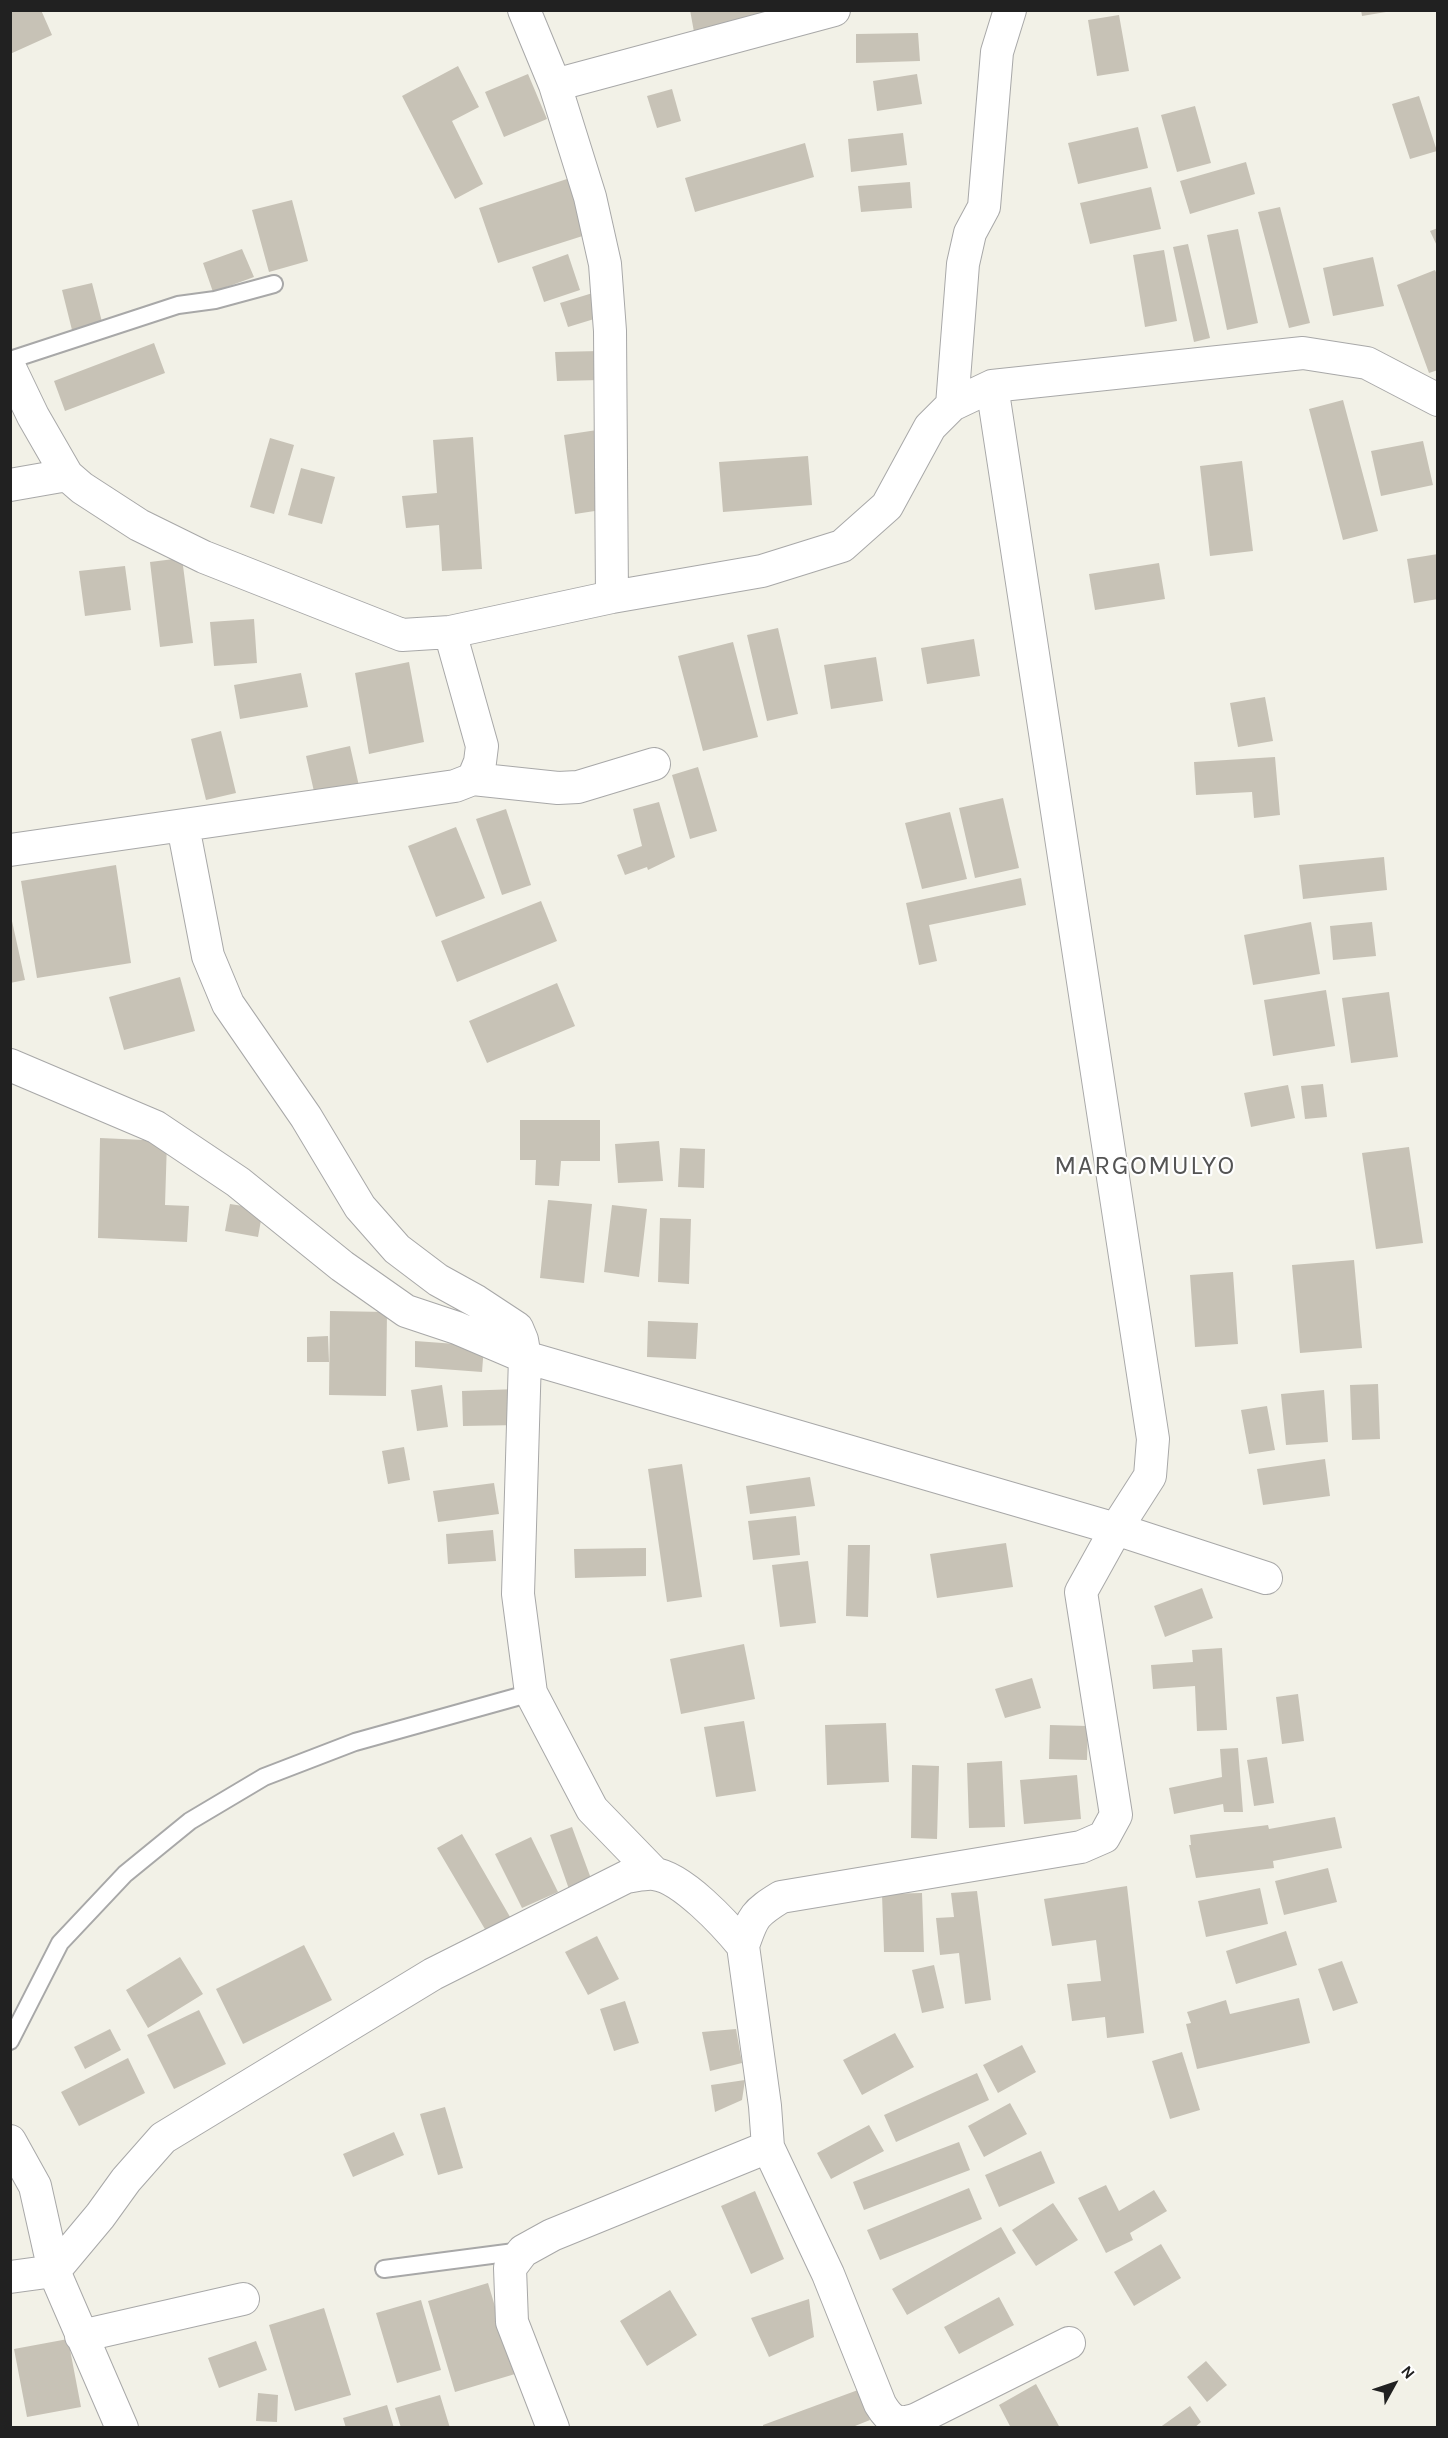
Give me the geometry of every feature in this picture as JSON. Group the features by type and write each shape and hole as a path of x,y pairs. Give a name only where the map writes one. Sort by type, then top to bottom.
{"street":[{"path":"524,10 555,85 590,197 604,264 610,331 612,597"},
{"path":"555,85 834,10"},
{"path":"952,405 963,264 970,233 984,207 997,52 1010,10"},
{"path":"10,368 33,416 66,475 140,525 204,557 402,635 450,632 612,597 762,571 842,546 887,506 930,427 952,405 992,386 1303,353 1367,363 1437,400"},
{"path":"992,386 1153,1439 1150,1476 1116,1529 1081,1592 1116,1815 1104,1837 1082,1847 781,1897 758,1911 751,1922 743,1946 765,2106 768,2147 828,2274 880,2404 889,2419 898,2423 917,2419 1069,2343"},
{"path":"10,485 66,475"},
{"path":"450,632 483,746 480,762 473,778"},
{"path":"10,850 455,786 473,778 558,788 578,787 654,764"},
{"path":"183,826 208,956 228,1004 306,1117 360,1207 397,1249 438,1280 484,1306 517,1329 522,1340 525,1357 518,1594 531,1693 592,1809 655,1874 680,1886 721,1919 743,1946"},
{"path":"10,1065 156,1127 238,1182 342,1266 406,1311 458,1328 525,1357 1116,1529 1266,1578"},
{"path":"10,2277 54,2271 100,2216 126,2180 163,2138 433,1974 626,1876 655,1874"},
{"path":"10,2141 35,2186 54,2271 122,2427"},
{"path":"553,2427 512,2322 510,2268 523,2251 552,2235 768,2147"},
{"path":"81,2336 243,2300"}],"lane":[{"path":"10,360 178,305 215,300 274,284"},
{"path":"10,2041 60,1944 125,1874 190,1821 264,1778 355,1742 531,1693"},
{"path":"384,2269 523,2251"}],"building":[{"path":"16,10 41,10 52,35 10,54 10,13"},
{"path":"690,10 785,10 694,32"},
{"path":"1361,10 1386,10 1386,12 1362,16"},
{"path":"1119,15 1129,71 1097,76 1088,20"},
{"path":"918,33 920,61 856,63 856,34"},
{"path":"458,66 479,107 452,121 483,184 455,199 402,96"},
{"path":"528,74 547,119 504,137 485,92"},
{"path":"917,74 922,104 877,111 873,81"},
{"path":"672,89 681,121 657,128 647,96"},
{"path":"1419,96 1437,151 1410,159 1392,104"},
{"path":"1195,106 1211,163 1177,172 1161,115"},
{"path":"1138,127 1148,168 1078,184 1068,143"},
{"path":"903,133 907,165 851,172 848,139"},
{"path":"805,143 814,177 695,212 685,178"},
{"path":"1246,162 1255,194 1190,214 1180,181"},
{"path":"573,177 592,233 498,263 479,208"},
{"path":"910,182 912,208 861,212 858,186"},
{"path":"1151,187 1161,229 1090,244 1080,203"},
{"path":"292,200 308,261 269,272 252,210"},
{"path":"1280,207 1310,323 1289,328 1258,212"},
{"path":"1438,228 1438,248 1430,231"},
{"path":"1238,229 1258,323 1227,330 1207,235"},
{"path":"1188,244 1210,338 1194,342 1173,247"},
{"path":"242,249 254,277 213,292 203,263"},
{"path":"1164,250 1177,321 1145,327 1133,255"},
{"path":"568,254 580,290 544,302 532,267"},
{"path":"1373,257 1384,306 1333,316 1323,268"},
{"path":"1435,270 1438,277 1438,370 1429,373 1397,285"},
{"path":"92,283 102,322 72,330 62,290"},
{"path":"596,292 604,316 568,327 560,303"},
{"path":"154,343 165,373 65,411 54,381"},
{"path":"600,351 601,380 557,381 555,352"},
{"path":"1343,400 1378,531 1343,540 1309,409"},
{"path":"597,430 608,509 575,514 564,435"},
{"path":"473,437 482,569 442,571 439,525 406,528 402,496 437,493 433,440"},
{"path":"270,438 294,445 274,514 250,507"},
{"path":"1423,441 1433,485 1381,496 1371,451"},
{"path":"808,456 812,505 723,512 719,462"},
{"path":"1242,461 1253,551 1210,556 1200,466"},
{"path":"301,468 335,477 322,524 288,515"},
{"path":"1438,554 1438,599 1414,603 1407,559"},
{"path":"182,558 193,643 160,647 150,562"},
{"path":"1159,563 1165,599 1095,610 1089,574"},
{"path":"125,566 131,610 85,616 79,571"},
{"path":"254,619 257,663 214,666 210,622"},
{"path":"778,628 798,714 767,721 747,635"},
{"path":"974,639 980,676 927,684 921,648"},
{"path":"733,642 758,737 703,751 678,656"},
{"path":"876,657 883,701 831,709 824,665"},
{"path":"409,662 424,742 369,754 355,673"},
{"path":"301,673 308,707 240,719 234,685"},
{"path":"1265,697 1273,741 1238,747 1230,703"},
{"path":"221,731 236,793 206,800 191,739"},
{"path":"350,746 359,786 315,796 306,756"},
{"path":"1275,757 1280,815 1254,818 1252,792 1196,795 1194,762"},
{"path":"698,767 717,831 690,839 672,775"},
{"path":"1003,798 1019,868 975,878 959,808"},
{"path":"659,802 675,857 648,870 647,867 625,875 617,855 642,846 633,809"},
{"path":"506,809 531,885 502,895 476,819"},
{"path":"950,812 967,879 922,889 905,823"},
{"path":"456,827 485,898 436,917 408,846"},
{"path":"1384,857 1387,890 1303,899 1299,865"},
{"path":"116,865 131,963 37,978 21,881"},
{"path":"1021,878 1026,905 929,925 937,961 919,965 906,903"},
{"path":"541,901 557,941 457,982 441,941"},
{"path":"10,912 25,980 10,983"},
{"path":"1311,922 1320,974 1253,985 1244,935"},
{"path":"1372,922 1376,956 1333,960 1330,926"},
{"path":"180,977 195,1031 124,1050 109,997"},
{"path":"557,983 575,1026 487,1063 469,1021"},
{"path":"1326,990 1335,1046 1273,1056 1264,1000"},
{"path":"1389,992 1398,1057 1351,1063 1342,998"},
{"path":"1323,1084 1327,1117 1305,1119 1301,1086"},
{"path":"1288,1085 1295,1118 1251,1127 1244,1093"},
{"path":"520,1120 600,1120 600,1161 561,1161 559,1186 535,1185 536,1160 520,1160"},
{"path":"100,1138 167,1141 165,1205 189,1206 187,1242 98,1238"},
{"path":"659,1141 663,1181 618,1183 615,1144"},
{"path":"1409,1147 1423,1243 1376,1249 1362,1153"},
{"path":"680,1148 705,1149 704,1188 678,1187"},
{"path":"548,1200 592,1204 584,1283 540,1278"},
{"path":"230,1204 263,1209 258,1237 225,1231"},
{"path":"612,1205 647,1209 639,1277 604,1272"},
{"path":"660,1218 691,1219 689,1284 658,1282"},
{"path":"1354,1260 1362,1348 1300,1353 1292,1265"},
{"path":"1233,1272 1238,1344 1195,1347 1190,1275"},
{"path":"330,1311 387,1312 386,1396 329,1395"},
{"path":"648,1321 698,1323 696,1359 647,1357"},
{"path":"328,1336 329,1362 307,1362 307,1337"},
{"path":"415,1341 484,1346 482,1372 415,1367"},
{"path":"1378,1384 1380,1439 1352,1440 1350,1385"},
{"path":"442,1385 448,1427 417,1431 411,1390"},
{"path":"517,1389 519,1425 463,1426 462,1391"},
{"path":"1324,1390 1328,1442 1286,1445 1281,1394"},
{"path":"1267,1406 1275,1450 1249,1454 1241,1410"},
{"path":"404,1447 410,1480 388,1484 382,1451"},
{"path":"1325,1459 1330,1496 1263,1505 1257,1469"},
{"path":"682,1464 702,1597 667,1602 648,1469"},
{"path":"810,1477 815,1506 750,1514 746,1486"},
{"path":"494,1483 499,1514 438,1522 433,1491"},
{"path":"796,1516 800,1555 753,1560 748,1521"},
{"path":"493,1530 496,1561 448,1564 446,1534"},
{"path":"1006,1543 1013,1587 937,1598 930,1554"},
{"path":"848,1545 870,1545 868,1617 846,1616"},
{"path":"646,1548 646,1576 575,1578 574,1549"},
{"path":"808,1561 816,1623 780,1627 772,1565"},
{"path":"1202,1588 1213,1618 1165,1637 1154,1606"},
{"path":"744,1644 755,1699 681,1714 670,1659"},
{"path":"1222,1648 1227,1730 1197,1731 1195,1686 1153,1689 1151,1665 1193,1662 1192,1650"},
{"path":"1032,1678 1041,1708 1005,1718 995,1689"},
{"path":"1298,1694 1304,1741 1282,1744 1276,1697"},
{"path":"744,1721 756,1791 716,1797 704,1727"},
{"path":"886,1723 889,1782 827,1785 825,1725"},
{"path":"1050,1725 1088,1726 1087,1760 1049,1759"},
{"path":"1238,1748 1243,1812 1224,1812 1223,1804 1174,1814 1169,1788 1222,1777 1220,1749"},
{"path":"1267,1757 1274,1803 1254,1806 1247,1760"},
{"path":"1002,1761 1005,1827 969,1828 967,1763"},
{"path":"912,1765 939,1766 937,1839 911,1838"},
{"path":"1077,1775 1081,1819 1024,1824 1020,1780"},
{"path":"1335,1817 1342,1848 1273,1861 1274,1868 1196,1878 1189,1845 1191,1845 1190,1835 1268,1825 1269,1829"},
{"path":"572,1827 593,1884 570,1892 550,1835"},
{"path":"462,1834 513,1922 489,1936 437,1848"},
{"path":"531,1837 558,1892 522,1908 495,1854"},
{"path":"1328,1868 1337,1902 1284,1915 1275,1881"},
{"path":"1127,1886 1144,2033 1107,2038 1105,2017 1072,2021 1067,1984 1101,1981 1096,1940 1052,1946 1044,1899"},
{"path":"1260,1888 1268,1924 1206,1937 1198,1901"},
{"path":"977,1891 991,2000 965,2004 959,1953 940,1955 936,1918 954,1917 951,1893"},
{"path":"922,1893 924,1952 884,1952 882,1894"},
{"path":"1286,1931 1297,1965 1236,1984 1226,1951"},
{"path":"597,1936 619,1979 588,1995 565,1952"},
{"path":"304,1945 332,2000 243,2044 216,1989"},
{"path":"180,1957 203,1994 148,2028 126,1990"},
{"path":"1342,1961 1358,2003 1333,2011 1318,1969"},
{"path":"934,1965 944,2008 922,2013 912,1970"},
{"path":"1299,1998 1310,2043 1197,2069 1186,2024 1191,2023 1187,2012 1226,2000 1230,2014"},
{"path":"625,2001 639,2043 614,2051 600,2009"},
{"path":"199,2010 226,2064 174,2089 147,2035"},
{"path":"110,2029 121,2050 85,2069 74,2047"},
{"path":"736,2029 742,2063 710,2071 702,2032"},
{"path":"895,2033 914,2067 862,2095 843,2060"},
{"path":"1022,2045 1036,2072 998,2093 983,2065"},
{"path":"1182,2052 1200,2110 1170,2119 1152,2061"},
{"path":"128,2058 145,2093 79,2126 61,2092"},
{"path":"977,2073 989,2100 896,2142 884,2115"},
{"path":"745,2080 742,2100 715,2112 711,2085"},
{"path":"1010,2103 1027,2134 984,2157 968,2126"},
{"path":"445,2107 463,2168 438,2175 420,2114"},
{"path":"869,2125 884,2151 831,2179 817,2153"},
{"path":"394,2132 404,2155 353,2177 343,2154"},
{"path":"959,2142 970,2170 864,2210 853,2182"},
{"path":"1041,2151 1055,2183 999,2207 985,2175"},
{"path":"1106,2185 1119,2211 1154,2190 1167,2211 1130,2233 1133,2240 1106,2253 1078,2198"},
{"path":"969,2188 982,2219 880,2260 867,2230"},
{"path":"755,2191 784,2259 751,2274 721,2206"},
{"path":"1053,2203 1078,2240 1036,2266 1012,2230"},
{"path":"1001,2227 1016,2253 907,2315 892,2289"},
{"path":"1161,2244 1181,2278 1134,2306 1114,2272"},
{"path":"488,2283 515,2374 455,2392 428,2301"},
{"path":"670,2290 697,2335 647,2366 620,2321"},
{"path":"999,2297 1014,2325 959,2354 944,2327"},
{"path":"809,2299 814,2337 769,2357 751,2318"},
{"path":"421,2300 441,2370 397,2383 376,2313"},
{"path":"324,2308 351,2395 295,2411 269,2325"},
{"path":"68,2339 81,2407 27,2417 14,2349"},
{"path":"256,2341 267,2370 219,2388 208,2358"},
{"path":"1206,2361 1227,2385 1207,2402 1187,2377"},
{"path":"1036,2384 1060,2428 1011,2428 999,2405"},
{"path":"858,2390 870,2420 850,2428 763,2428 763,2425"},
{"path":"258,2393 278,2395 277,2422 256,2421"},
{"path":"440,2395 450,2428 401,2428 395,2408"},
{"path":"387,2405 394,2428 346,2428 343,2418"},
{"path":"1190,2406 1201,2422 1194,2428 1159,2428"}],"district":[{"name":"MARGOMULYO","path":"1145,1167"}]}
